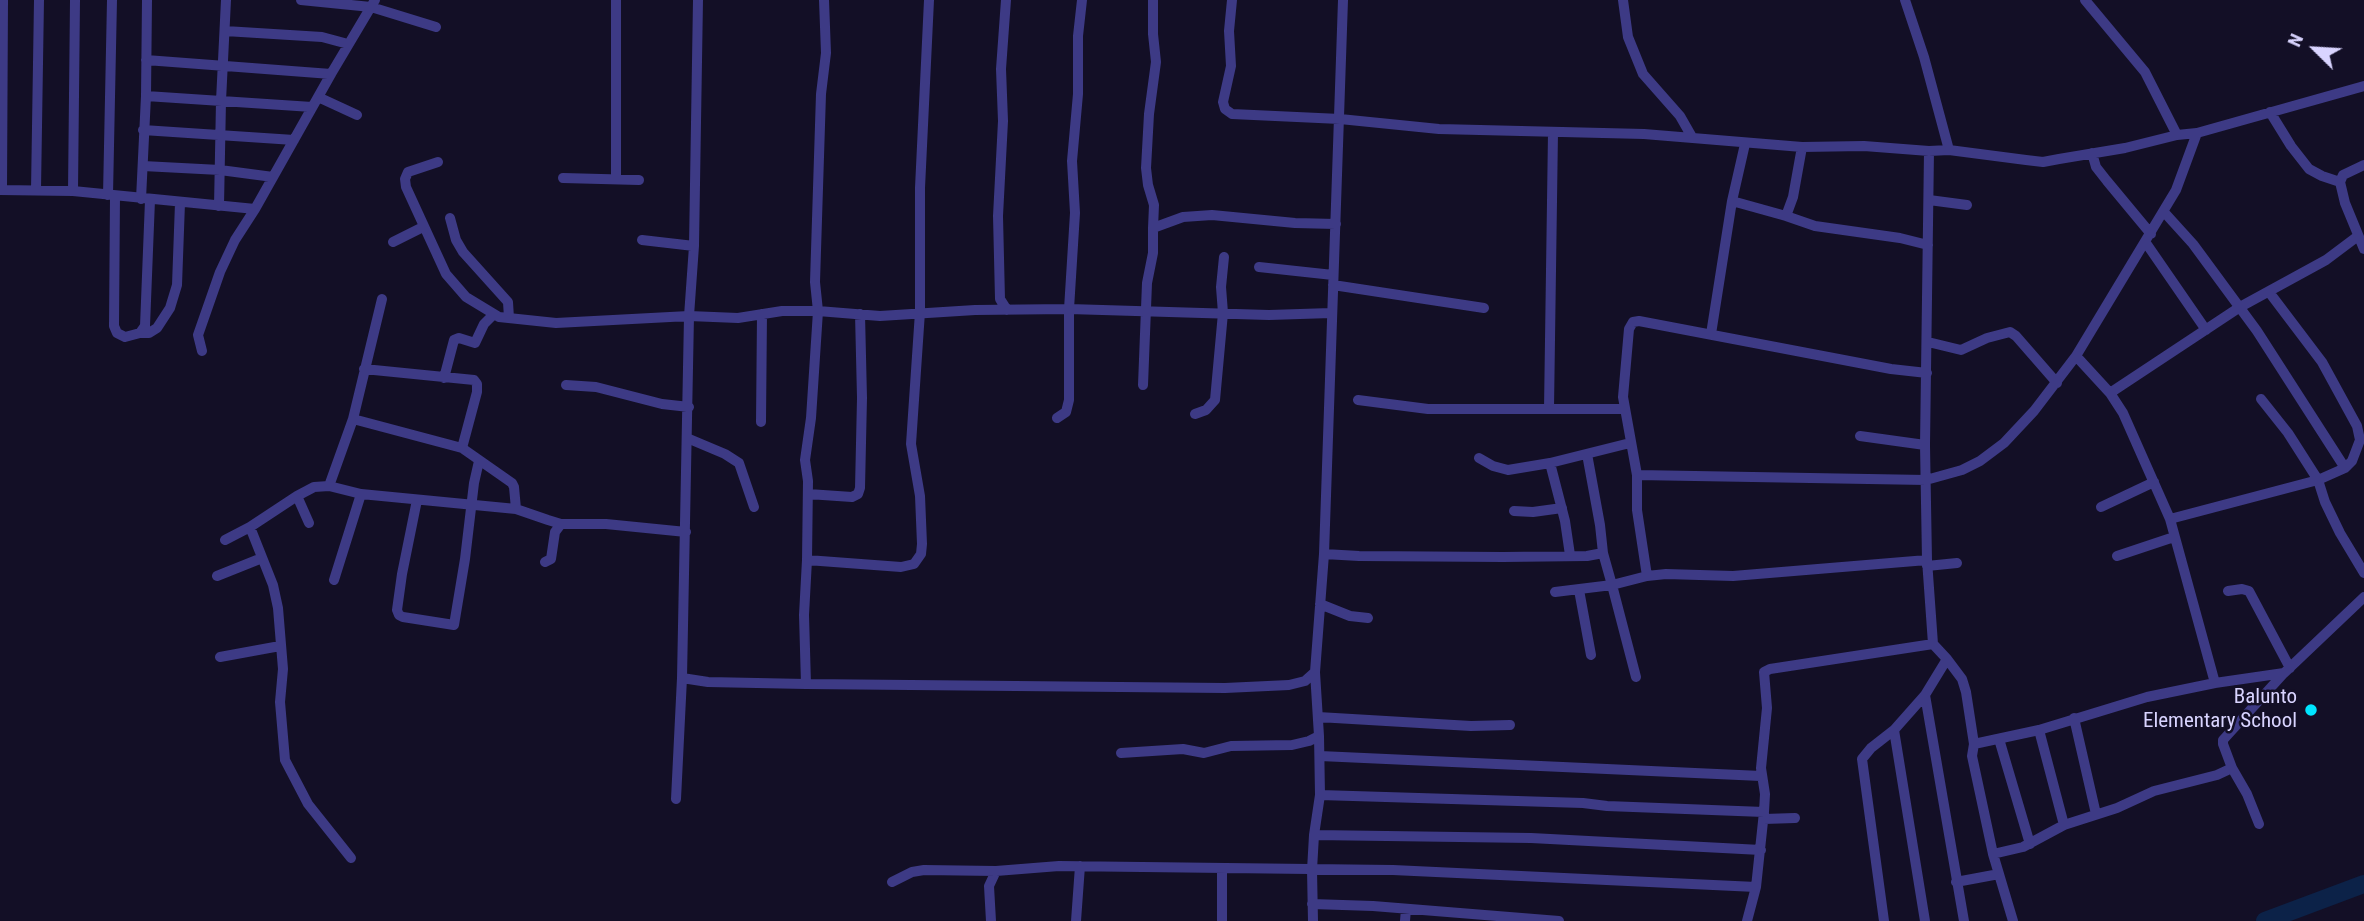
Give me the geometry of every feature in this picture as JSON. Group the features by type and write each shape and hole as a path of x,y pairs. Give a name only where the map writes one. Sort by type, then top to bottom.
{"street":[{"path":"3,0 1,190 73,191 255,209"},
{"path":"36,190 39,0"},
{"path":"73,191 75,0"},
{"path":"112,0 114,326 117,333 125,337 141,332 149,333 162,323 174,296 177,285 180,203"},
{"path":"141,332 145,326 146,199 143,130 147,0"},
{"path":"219,206 220,101 226,0"},
{"path":"301,0 373,3 436,27"},
{"path":"616,0 616,178"},
{"path":"676,799 682,678 689,316 694,246 698,0"},
{"path":"806,684 806,453 818,311 815,282 821,94 826,53 824,0"},
{"path":"807,560 901,567 914,564 921,554 920,496 911,444 915,313 919,301 920,188 929,0"},
{"path":"1006,0 998,204 1000,299 1007,310"},
{"path":"1056,418 1066,412 1069,400 1069,309 1075,213 1072,161 1082,0"},
{"path":"1143,385 1147,283 1153,253 1154,205 1147,185 1146,167 1156,62 1153,0"},
{"path":"1232,0 1229,31 1231,66 1223,102 1225,110 1241,115 1340,119 1439,129 1692,137 1745,144 1802,147 1864,146 1948,150 2043,162 2197,133 2364,86"},
{"path":"1313,921 1311,870 1320,795 1315,672 1324,554 1343,0"},
{"path":"1623,0 1628,37 1643,74 1680,116 1692,137"},
{"path":"1905,0 1924,57 1948,150"},
{"path":"2085,0 2136,58 2177,135"},
{"path":"202,351 198,335 220,272 235,240 373,3"},
{"path":"225,31 321,37 348,44"},
{"path":"146,60 331,74"},
{"path":"146,96 312,107"},
{"path":"318,97 357,115"},
{"path":"2270,112 2309,169 2340,181"},
{"path":"143,130 294,141"},
{"path":"1549,409 1553,132"},
{"path":"1637,475 1926,480 1962,470 1991,454 2034,411 2076,356 2164,212 2184,173 2197,133"},
{"path":"1711,334 1732,201 1745,144"},
{"path":"1786,216 1793,197 1802,147"},
{"path":"1929,151 1925,445 1927,563 1933,644 1962,679 1966,692 1974,744 1972,756 1993,854 2013,921"},
{"path":"2092,153 2096,167 2148,239 2206,330"},
{"path":"438,162 411,170 405,179 423,227 440,263 466,297 493,315 509,318 556,323 689,316 716,318 782,311 880,316 1069,309 1269,315 1331,313"},
{"path":"2364,165 2343,175 2340,181 2345,203 2364,249"},
{"path":"143,166 220,170 273,177"},
{"path":"563,178 639,180"},
{"path":"1929,200 1967,205"},
{"path":"1732,201 1815,226 1900,238 1928,245"},
{"path":"2164,212 2193,244 2240,307 2284,370 2346,468"},
{"path":"1153,228 1183,218 1212,215 1336,224"},
{"path":"450,218 456,240 463,252 508,302 509,318"},
{"path":"393,242 423,227"},
{"path":"2110,393 2240,307 2326,260 2358,236"},
{"path":"642,240 694,246"},
{"path":"1195,414 1206,410 1215,400 1223,313 1221,287 1224,257"},
{"path":"1259,267 1484,308"},
{"path":"2170,519 2318,481 2346,468 2352,461 2360,440 2357,426 2322,362 2269,292"},
{"path":"329,486 353,419 382,299"},
{"path":"988,310 1000,299"},
{"path":"761,422 762,314"},
{"path":"808,495 852,497 858,494 860,488 860,314"},
{"path":"444,378 454,340 459,338 475,343 484,324 493,315"},
{"path":"1647,576 1637,510 1637,475 1624,409 1623,387 1629,329 1633,322 1711,334 1891,369 1927,373"},
{"path":"1928,342 1961,350 1987,338 2010,332 2057,383"},
{"path":"2076,356 2110,393 2132,432 2170,519 2215,683"},
{"path":"364,369 471,379 477,384 477,392 462,448"},
{"path":"566,385 596,387 662,404 689,407"},
{"path":"2261,399 2288,433 2318,481 2340,533 2364,573"},
{"path":"1358,400 1428,409 1624,409"},
{"path":"2357,426 2364,416"},
{"path":"353,419 462,448 512,483 516,509"},
{"path":"1860,436 1925,445"},
{"path":"687,438 739,463 754,507"},
{"path":"1479,458 1508,470 1550,463 1630,443"},
{"path":"1587,454 1603,553 1636,677"},
{"path":"417,500 397,610 403,617 454,625 479,461"},
{"path":"1550,463 1562,508 1570,555"},
{"path":"2101,507 2154,482"},
{"path":"225,540 314,487 329,486 361,495 516,509 561,524 615,525 685,532"},
{"path":"334,580 361,495"},
{"path":"297,496 310,523"},
{"path":"1514,511 1533,512 1562,508"},
{"path":"545,562 551,558 555,532 561,524"},
{"path":"250,527 273,586 278,608 283,669 280,702 285,760 309,804 351,858"},
{"path":"2117,556 2174,537"},
{"path":"1324,554 1427,557 1603,553"},
{"path":"217,576 262,558"},
{"path":"1555,592 1612,585 1666,574 1733,576 1957,563"},
{"path":"2228,591 2242,589 2249,592 2287,671"},
{"path":"1579,590 1591,655"},
{"path":"2259,824 2247,794 2232,768 2223,740 2287,671 2364,597"},
{"path":"1320,604 1350,615 1368,618"},
{"path":"1747,921 1756,887 1764,815 1765,794 1761,776 1767,708 1763,676 1765,670 1933,644"},
{"path":"220,657 280,646"},
{"path":"1884,921 1862,763 1865,755 1894,730 1925,695 1947,659"},
{"path":"1974,744 2039,730 2147,697 2287,671"},
{"path":"682,678 708,682 806,684 1225,688 1271,687 1305,681 1315,672"},
{"path":"1305,681 1316,686"},
{"path":"1925,695 1964,921"},
{"path":"1318,717 1471,726 1510,724"},
{"path":"2074,718 2096,814"},
{"path":"1894,730 1925,921"},
{"path":"2039,730 2064,825"},
{"path":"1121,753 1183,749 1204,752 1231,746 1292,745 1319,736"},
{"path":"1999,739 2030,844"},
{"path":"1320,756 1761,776"},
{"path":"1993,854 2030,844 2064,825 2117,808 2154,791 2217,775 2232,768"},
{"path":"1320,795 1583,803 1795,818"},
{"path":"1314,835 1531,838 1707,845 1761,850"},
{"path":"892,881 925,870 996,871 1080,866 1393,870 1756,887"},
{"path":"1076,921 1080,866"},
{"path":"1222,868 1222,921"},
{"path":"991,921 989,886 996,871"},
{"path":"1956,882 1998,874"},
{"path":"1312,904 1373,906 1559,921"},
{"path":"1405,921 1406,909"}],"waterway":[{"path":"2265,921 2364,884"}],"place":[{"name":"Balunto Elementary School","path":"2311,710"}]}
